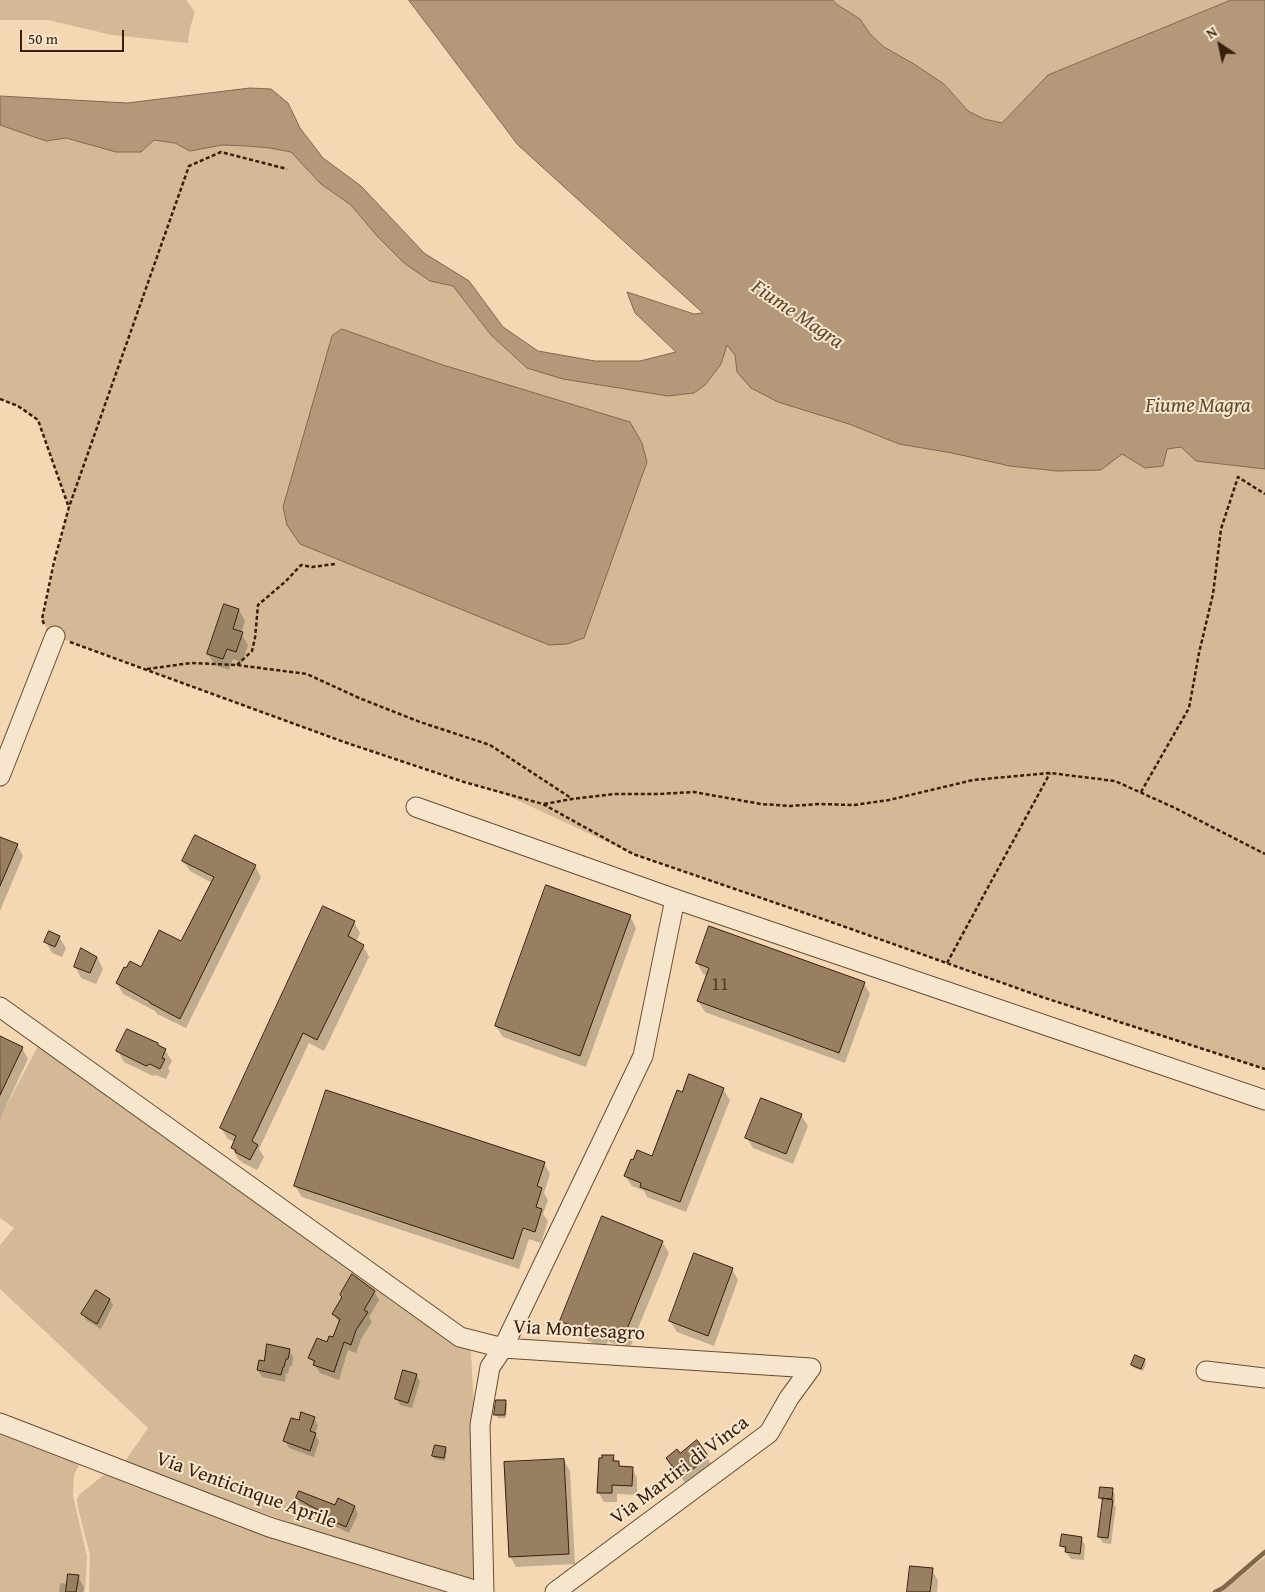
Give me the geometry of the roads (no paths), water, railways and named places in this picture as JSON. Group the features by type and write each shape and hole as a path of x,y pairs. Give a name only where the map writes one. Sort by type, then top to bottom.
{"street":[{"path":"0,776 55,636"},
{"path":"416,807 675,899 1265,1100"},
{"path":"0,1006 460,1337 503,1348 643,1056 675,899"},
{"name":"Via Montesagro","path":"483,1592 480,1425 490,1367 503,1348 811,1368"},
{"name":"Via Martiri di Vinca","path":"555,1592 769,1433 789,1398 811,1368"},
{"path":"1206,1371 1265,1378"},
{"name":"Via Venticinque Aprile","path":"0,1423 269,1527 483,1592"}],"water":[{"name":"Fiume Magra","path":"409,0 833,0 836,4 860,19 870,34 884,47 944,84 968,111 984,119 1002,123 1048,75 1231,0 1265,0 1265,469 1196,461 1181,447 1167,449 1163,466 1145,468 1122,454 1101,470 1057,471 1010,466 899,444 849,424 778,402 751,388 737,372 735,355 727,345 721,364 705,385 694,393 668,396 563,379 527,368 491,335 453,286 430,281 404,263 377,236 351,205 321,184 291,152 270,148 222,145 190,151 175,143 154,140 141,152 116,152 66,138 46,141 0,125 0,96 127,103 250,88 271,89 288,103 300,128 323,158 361,186 424,253 469,281 503,327 538,351 595,361 640,361 676,352 635,313 627,292 694,314 703,313 518,145"},
{"path":"342,329 443,365 630,422 642,443 647,462 584,638 567,644 549,645 300,544 287,525 283,507 332,336"}],"waterway":[{"path":"1215,1592 1223,1588 1265,1552"}]}
